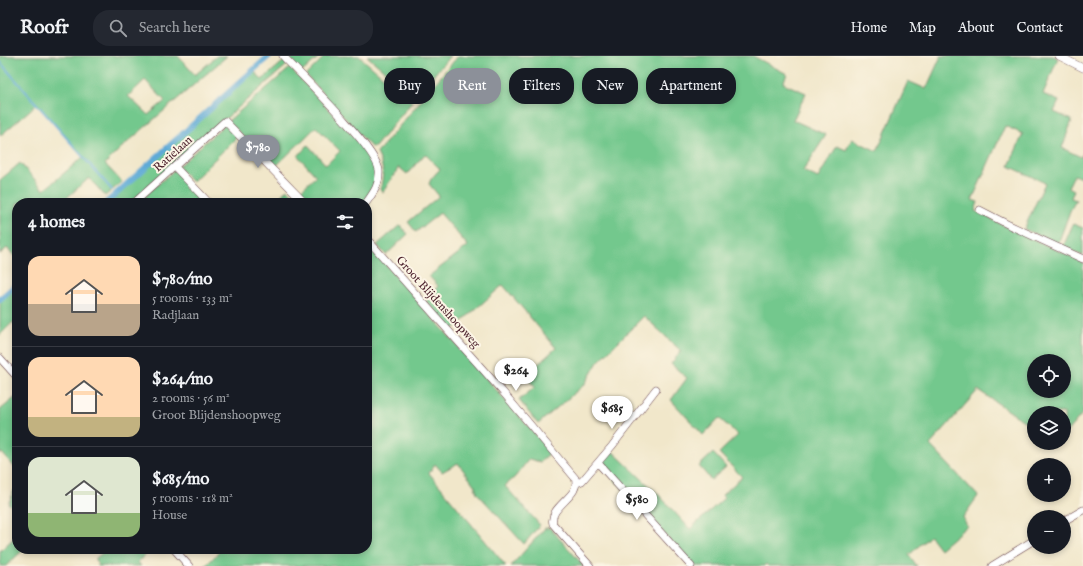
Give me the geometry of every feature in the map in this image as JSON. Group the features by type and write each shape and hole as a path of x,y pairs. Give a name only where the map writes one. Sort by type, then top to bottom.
{"street":[{"path":"283,56 363,143 376,161 379,181 369,198"},
{"path":"1059,56 1083,68"},
{"name":"Ratielaan","path":"140,198 175,168 225,121 300,198"},
{"path":"175,168 204,198"},
{"path":"980,210 1083,259"},
{"name":"Groot Blijdenshoopweg","path":"372,245 502,391 575,478 577,483"},
{"path":"0,358 12,371"},
{"path":"590,566 553,524 552,520 555,512 575,489 577,483 582,480 598,463 656,389"},
{"path":"598,463 691,566"},
{"path":"1071,517 1083,510"},
{"path":"992,566 1027,544"},
{"path":"178,554 189,566"}],"green space":[{"path":"0,56 178,56 195,75 217,56 227,56 121,148 105,164 122,182 105,196 89,178 67,198 12,198 12,254 7,248 0,254 0,180 20,163 44,190 83,157 37,104 0,136 0,106 2,104 0,101","holes":["145,80 165,101 148,115 128,96"]},
{"path":"287,56 320,56 302,72"},
{"path":"325,56 359,56 384,78 384,104 410,104 375,147 371,147 306,75"},
{"path":"367,56 450,56 435,74 435,68 384,68 384,71"},
{"path":"458,56 753,56 787,74 783,83 806,93 793,120 826,135 803,171 818,178 837,146 846,150 852,139 877,151 908,81 926,89 941,56 1053,56 1058,58 1043,94 1059,101 1054,112 1072,120 1062,148 1081,157 1083,153 1083,179 1074,175 1068,187 1074,190 1071,198 1076,200 1070,211 1058,244 1024,229 1045,183 1009,166 1023,134 1005,126 972,200 978,202 975,211 1083,262 1083,413 1071,427 1071,406 1027,406 1027,423 978,390 930,445 978,496 963,517 967,526 940,549 930,536 909,555 917,566 768,566 766,564 764,566 693,566 599,463 611,450 658,494 690,529 724,498 722,495 742,477 719,453 738,435 719,418 703,435 671,400 687,378 671,364 681,351 644,316 598,362 585,384 538,424 519,400 535,387 525,376 556,348 503,285 452,330 426,301 438,286 429,276 468,246 440,213 416,232 408,222 439,196 429,184 431,179 440,169 425,154 407,174 399,167 383,192 380,190 383,175 381,163 377,153 418,104 435,104 435,84 443,74 443,104 501,104 501,68 448,68"},
{"path":"284,61 287,65 137,198 112,198 253,70 262,80"},
{"path":"290,68 369,153 377,173 375,184 367,198 304,198 298,193 316,176 298,156 308,145 326,165 340,151 316,127 274,168 228,121"},
{"path":"225,124 237,137 192,182 178,167"},
{"path":"174,170 201,198 143,198"},
{"path":"287,189 296,198 279,198"},
{"path":"1073,224 1083,228 1083,256 1063,247"},
{"path":"400,225 408,234 386,255 377,245"},
{"path":"372,249 551,452 540,462 529,459 515,477 505,486 540,525 524,544 477,493 475,486 458,463 442,472 435,464 429,473 506,566 205,566 217,554 372,554"},
{"path":"12,288 12,323 0,335 0,299"},
{"path":"12,400 12,464 2,453 0,454 0,410"},
{"path":"713,453 726,467 711,480 699,466"},
{"path":"12,496 12,507 8,503"},
{"path":"545,528 550,528 584,566 511,566"},
{"path":"12,540 12,554 19,554 6,566 0,566 0,551"},
{"path":"101,554 146,554 138,562 141,566 97,566 98,565 95,559"}],"waterway":[{"path":"112,198 269,56"},
{"path":"0,62 112,190"},
{"path":"0,299 12,288"}]}
